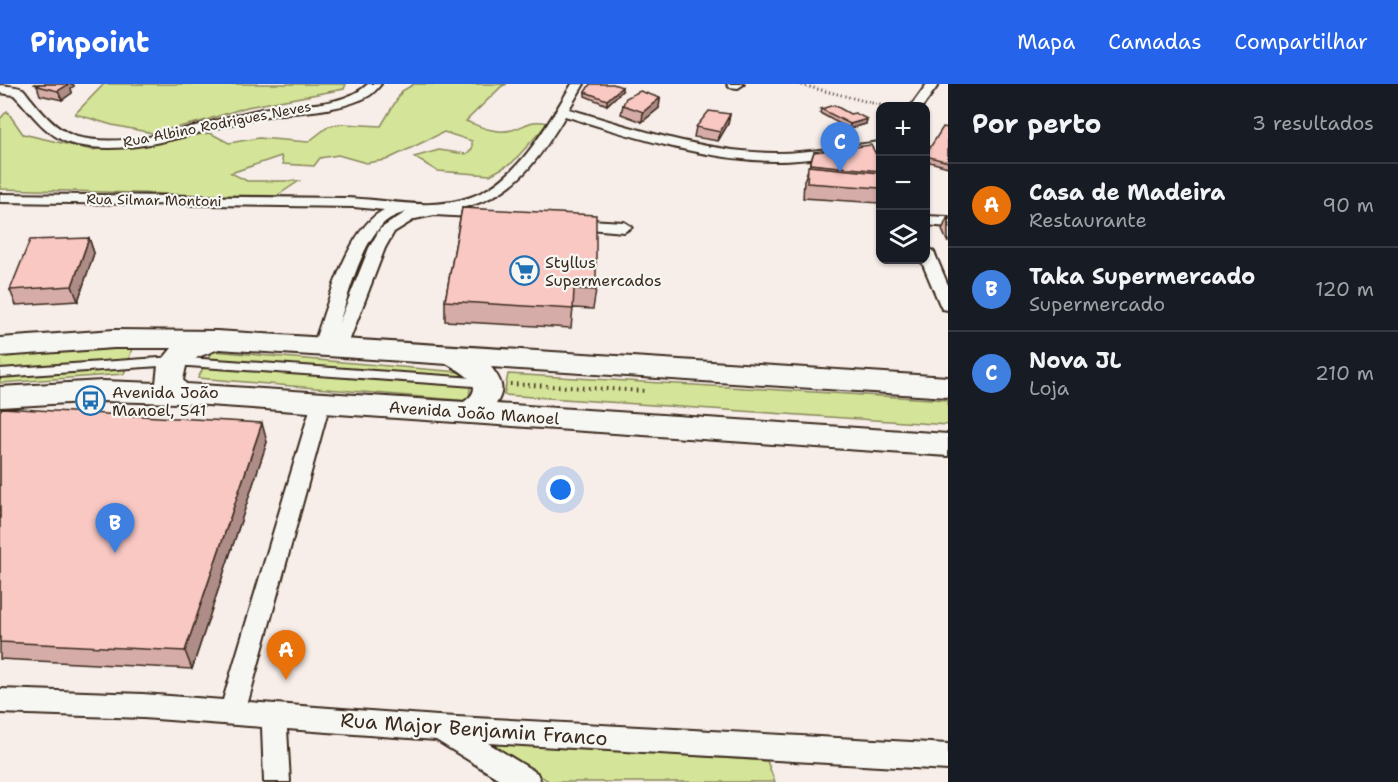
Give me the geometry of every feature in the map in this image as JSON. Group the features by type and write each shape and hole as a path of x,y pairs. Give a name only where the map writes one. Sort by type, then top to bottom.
{"main road":[{"path":"0,347 114,339 217,340 948,387"},
{"path":"178,393 169,381 168,374 174,361 192,348 217,340"},
{"path":"454,355 479,370 488,383 487,397 482,404 467,413"},
{"name":"Avenida João Manoel","path":"0,397 102,391 178,393 948,445"}],"street":[{"name":"Rua Albino Rodrigues Neves","path":"0,89 17,92 41,118 64,137 94,144 157,137 264,112 335,103 357,97 372,89 375,84"},
{"path":"442,210 487,196 507,183 544,140 578,84"},
{"path":"733,84 738,84"},
{"path":"920,102 933,84"},
{"path":"562,111 674,145 735,155 778,157 876,146"},
{"path":"330,347 376,248 388,229 410,211 515,173"},
{"path":"487,196 483,207 493,218"},
{"name":"Rua Silmar Montoni","path":"0,198 309,204 328,202 410,211 442,210 493,218"},
{"name":"Rua Silmar Montoni","path":"309,204 386,214"},
{"path":"330,347 356,255 374,223 386,214 410,211 493,218"},
{"path":"930,221 948,222"},
{"path":"552,223 624,227"},
{"path":"930,262 948,305"},
{"path":"0,373 174,361 488,383"},
{"path":"232,714 321,403"},
{"name":"Rua Major Benjamin Franco","path":"0,701 99,703 438,728 948,758"},
{"path":"274,716 278,782"},
{"path":"438,728 528,782"}],"path":[{"path":"798,84 876,104"}],"green space":[{"path":"104,84 346,84 344,89 247,107 200,122 152,133 112,125 75,114"},
{"path":"414,84 507,84 502,86 466,121 500,131 512,130 533,122 548,123 512,163 490,175 437,171 414,157 439,150 466,154 472,149 472,141 444,132 386,160 366,163 338,155 320,158 314,166 283,164 281,156 231,173 247,181 299,181 275,197 0,189 0,119 7,111 23,134 92,150 210,133 229,143 259,138 308,142 329,126 343,124 381,126 402,91"},
{"path":"133,346 124,374 0,383 0,352"},
{"path":"212,351 471,373 469,401 198,378"},
{"path":"508,374 948,400 948,425 504,395"},
{"path":"486,742 767,761 775,782 550,782"}],"building":[{"path":"40,84 69,84 58,91 37,86"},
{"path":"590,84 613,84 622,87 607,100 585,92"},
{"path":"640,91 660,98 643,112 623,105 626,98"},
{"path":"834,105 850,114 855,113 867,119 850,124 821,109"},
{"path":"709,111 730,114 720,132 696,127"},
{"path":"943,127 948,128 948,162 930,157 930,148"},
{"path":"871,145 876,154 876,171 810,164 814,152"},
{"path":"808,166 876,173 876,188 807,183"},
{"name":"Styllus Supermercados","path":"462,208 596,215 596,290 574,289 573,309 445,301"},
{"path":"89,238 72,286 10,290 30,240"},
{"path":"2,408 262,423 185,651 0,642 0,411"}],"place":[{"name":"Nova JL","path":"840,172"},
{"name":"Styllus Supermercados","path":"524,271"},
{"name":"Avenida João Manoel, 541","path":"91,401"},
{"name":"Taka Supermercado","path":"115,553"},
{"name":"Casa de Madeira","path":"286,680"}]}
